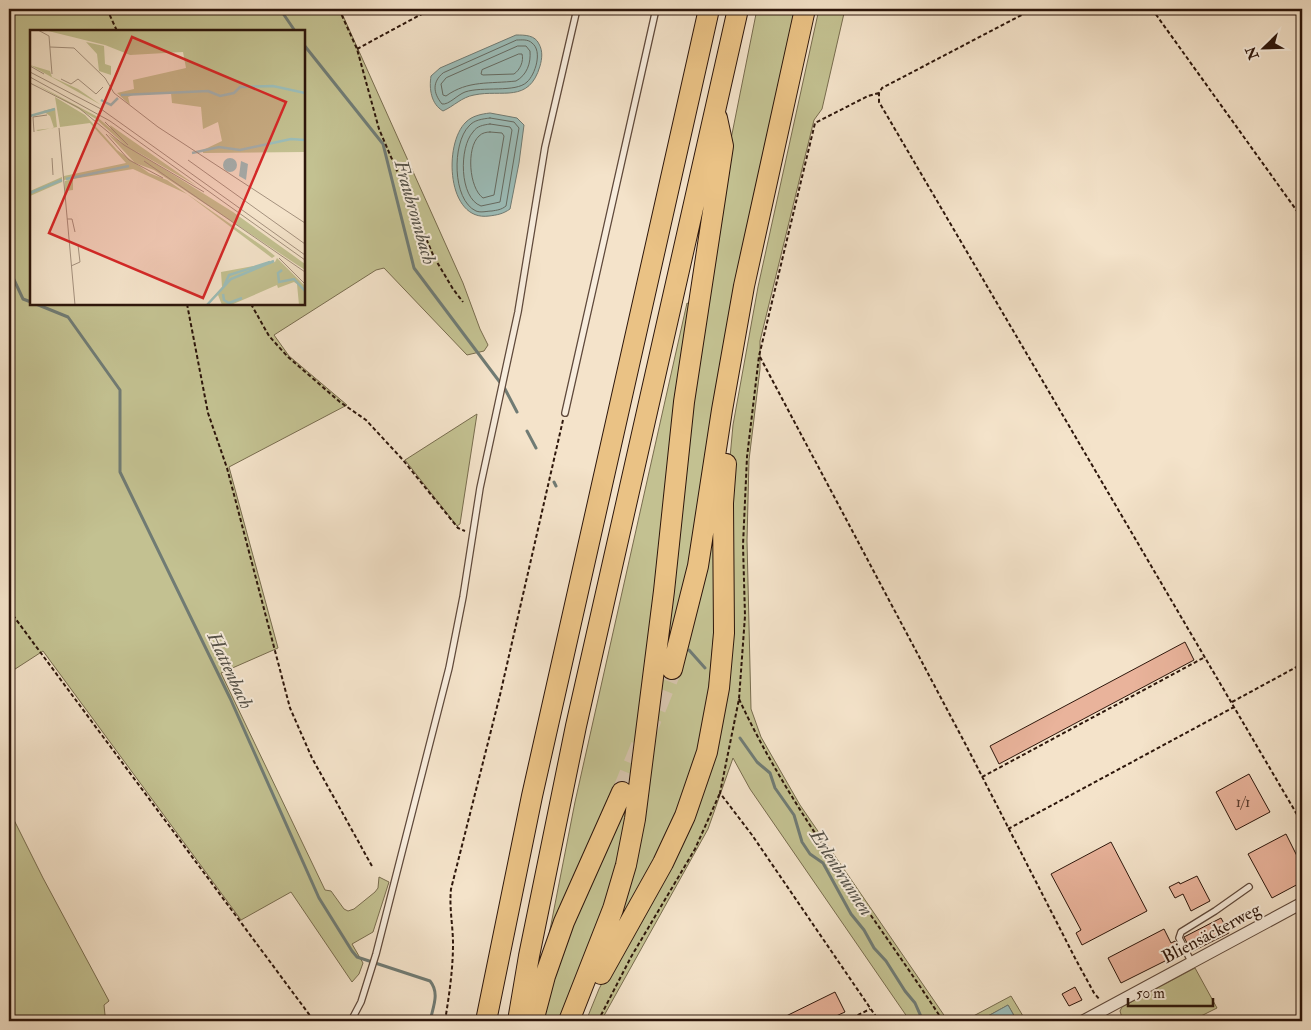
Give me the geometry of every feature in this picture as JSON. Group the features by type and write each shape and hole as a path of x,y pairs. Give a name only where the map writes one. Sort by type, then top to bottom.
{"highway":[{"path":"486,1021 532,796 709,9"},
{"path":"518,1021 533,936 574,735 738,9"},
{"path":"672,669 698,566 722,410 755,233 805,9"},
{"path":"571,1017 613,909 626,865 635,819 664,591 684,402 723,146 716,111"},
{"path":"571,1017 594,989 613,951 663,863 685,816 707,752 719,688 724,633 723,503 726,451 722,410"},
{"path":"530,1021 535,1014 545,976 564,922 622,792"}],"street":[{"name":"Bliensäckerweg","path":"1083,1021 1302,904"}],"lane":[{"path":"350,1021 360,1002 376,954 449,668 463,597 480,488 524,275 545,147 577,9"},
{"path":"565,413 656,9"},
{"path":"1192,963 1179,938 1181,932 1215,911 1249,886"}],"path":[{"path":"107,9 117,30"},
{"path":"339,9 357,49 379,129 434,257 463,302"},
{"path":"357,49 432,9"},
{"path":"1033,9 882,88 879,93 879,102 1302,823"},
{"path":"1152,9 1302,218"},
{"path":"598,1021 631,958 695,849 720,793 739,699 745,616 743,545 747,457 759,356 815,123 868,96 879,93"},
{"path":"187,305 208,413 227,468 290,708 320,773 373,868"},
{"path":"253,305 269,336 288,357 340,402 366,420 403,460 458,528"},
{"path":"759,356 982,776 1094,994 1107,1009"},
{"path":"445,1021 452,959 451,889 500,695 565,413"},
{"path":"9,610 314,1021"},
{"path":"982,776 1205,658"},
{"path":"1231,702 1302,664"},
{"path":"739,699 756,737 799,808 943,1021"},
{"path":"1008,829 1234,707"},
{"path":"720,793 752,835 879,1021"},
{"path":"846,1021 870,1009"}],"shaded area":[{"path":"9,9 340,9 463,283 488,345 484,351 467,355 384,268 376,270 274,335 289,356 347,405 229,467 278,648 221,673 325,890 331,891 344,909 348,911 354,909 375,892 378,888 379,877 389,882 373,932 352,944 363,963 359,974 352,982 291,892 241,920 43,651 9,673"},
{"path":"757,9 798,9 676,671 681,673 703,585 714,506 719,586 709,713 680,815 614,936 719,199"},
{"path":"819,9 845,9 822,109 814,120 760,341 760,369 749,460 747,541 751,709 761,737 800,805 948,1021 910,1021 750,789 733,758 708,829 601,1021 586,1021 599,989 699,795 733,425 758,287"},
{"path":"687,303 689,304 629,811 616,874 560,1021 541,1021 547,945 575,802"},
{"path":"477,414 460,524 457,526 405,460"},
{"path":"9,810 109,1001 104,1005 105,1015 101,1021 9,1021"},
{"path":"1195,968 1217,1008 1191,1021 1123,1021 1120,1011 1122,1007"},
{"path":"1011,996 1026,1021 1017,1021 1008,1005 979,1021 964,1021"}],"water":[{"path":"516,35 532,37 537,41 541,49 542,58 540,66 529,86 513,92 470,96 443,111 439,108 432,96 431,76 440,68"},
{"path":"490,113 517,118 524,125 519,163 510,209 500,214 489,216 475,215 464,207 457,195 452,163 454,147 459,133 466,122 471,118"},
{"path":"1008,1005 1017,1021 979,1021"}],"building":[{"path":"1185,642 1194,660 999,764 990,746"},
{"path":"1249,774 1270,812 1236,830 1216,792"},
{"path":"1286,834 1302,866 1302,882 1272,898 1248,854"},
{"path":"1111,842 1147,911 1082,945 1076,933 1081,930 1051,874"},
{"path":"1197,876 1210,901 1191,911 1183,894 1175,898 1169,887"},
{"path":"1221,918 1229,933 1193,951 1190,949 1184,937"},
{"path":"1164,929 1171,943 1175,941 1181,953 1121,983 1108,958"},
{"path":"1075,987 1082,1000 1069,1006 1062,994"},
{"path":"835,992 845,1012 825,1021 776,1021"}],"waterway":[{"name":"Fraubronnbach","path":"280,9 294,30"},
{"name":"Fraubronnbach","path":"305,46 383,144 414,268 505,389 517,412"},
{"name":"Hattenbach","path":"9,269 23,299 30,302"},
{"name":"Hattenbach","path":"38,305 68,317 120,390 120,472 230,698 319,898 357,957 430,981 435,990 430,1021"},
{"name":"Fraubronnbach","path":"527,431 536,448"},
{"name":"Fraubronnbach","path":"554,482 556,486"},
{"name":"Erlenbrunnen","path":"689,650 705,668"},
{"name":"Erlenbrunnen","path":"740,738 757,762 770,773 775,788 794,815 802,842 810,854 823,863 851,914 915,1003 923,1021"}],"tunnel":[{"path":"622,792 672,669"}]}
